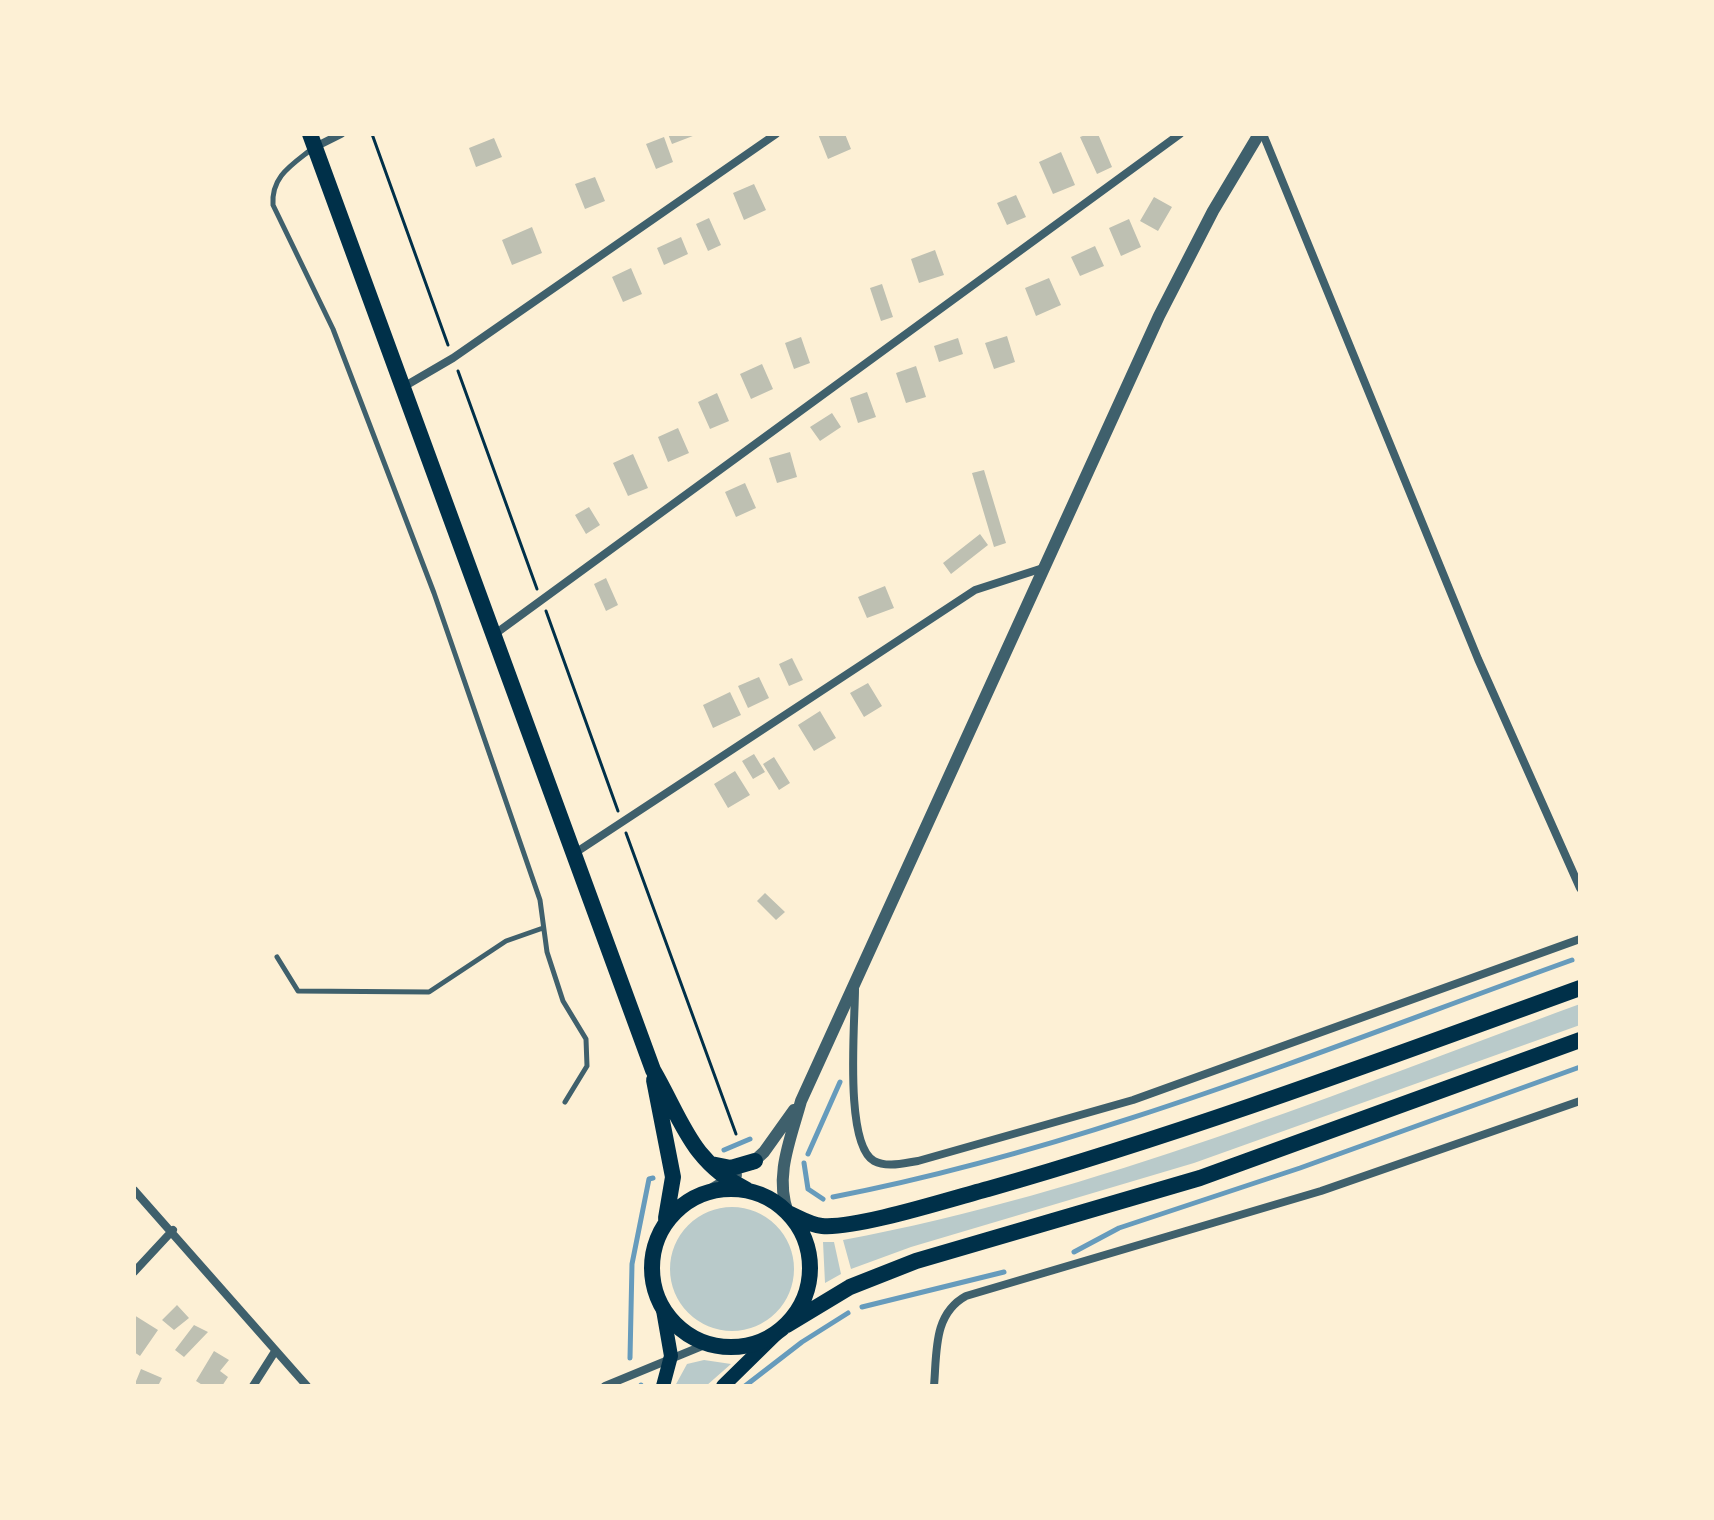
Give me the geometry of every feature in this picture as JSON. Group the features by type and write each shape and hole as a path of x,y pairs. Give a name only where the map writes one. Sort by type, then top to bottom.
{"main road":[{"path":"312,141 405,386 653,1070 673,1177 670,1208 652,1254 651,1269 663,1310 671,1356 663,1386"},
{"path":"653,1070 705,1163 728,1181 771,1199 788,1213 820,1226 835,1226 950,1199 1094,1159 1269,1100 1580,988"},
{"path":"663,1310 682,1331 707,1344 736,1348 781,1329 850,1287 916,1261 1200,1178 1580,1040"},
{"path":"705,1163 731,1168 755,1161"},
{"path":"662,1228 681,1206 706,1193 747,1190"},
{"path":"723,1386 781,1329 803,1301 810,1274 807,1245 788,1213"}],"street":[{"path":"312,141 341,134"},
{"path":"405,386 453,358 776,134"},
{"path":"495,634 1180,134"},
{"path":"788,1213 781,1194 781,1180 801,1101 1159,316 1220,199 1261,134"},
{"path":"1261,134 1478,659 1580,888"},
{"path":"575,853 975,590 1043,568"},
{"path":"855,980 854,1097 860,1141 873,1161 887,1165 918,1161 1133,1100 1580,939"},
{"path":"706,1193 755,1161 801,1101"},
{"path":"934,1386 941,1323 946,1311 966,1296 1321,1191 1580,1101"},
{"path":"134,1190 173,1230 274,1353 307,1386"},
{"path":"134,1272 173,1230"},
{"path":"605,1386 671,1356 707,1344"},
{"path":"253,1386 274,1353"}],"lane":[{"path":"312,141 277,177 272,190 273,205 333,329 434,593 540,900 543,928 563,1001 586,1039 587,1066 565,1102"},
{"path":"277,957 298,991 429,992 506,941 543,928"}],"path":[{"path":"372,134 736,1134"}],"shaded area":[{"path":"1580,1004 1580,1025 1194,1163 911,1247 851,1269 843,1240 1031,1196 1124,1168 1308,1105"},
{"path":"732,1207 756,1212 776,1225 789,1245 794,1269 789,1293 776,1313 756,1326 732,1331 708,1326 688,1313 675,1293 670,1269 675,1245 688,1225 708,1212"},
{"path":"823,1242 834,1242 841,1274 825,1283"},
{"path":"704,1360 731,1364 706,1386 675,1386 687,1364"}],"building":[{"path":"668,134 698,134 672,144"},
{"path":"818,134 845,134 851,149 828,159"},
{"path":"1098,134 1112,167 1097,174 1080,137"},
{"path":"664,137 673,162 656,169 646,144"},
{"path":"494,138 502,157 476,167 469,148"},
{"path":"1061,152 1075,185 1053,194 1039,162"},
{"path":"595,177 605,201 585,209 575,184"},
{"path":"754,184 766,210 744,220 733,193"},
{"path":"1016,195 1026,217 1007,225 997,203"},
{"path":"1154,197 1172,207 1158,231 1140,221"},
{"path":"709,218 721,245 708,251 696,224"},
{"path":"1129,219 1141,247 1121,256 1109,228"},
{"path":"532,227 542,253 512,265 502,240"},
{"path":"681,237 688,254 664,265 657,248"},
{"path":"1095,246 1104,266 1080,276 1071,257"},
{"path":"935,250 944,275 919,283 911,259"},
{"path":"631,268 642,294 623,302 612,277"},
{"path":"1049,278 1061,305 1036,316 1025,288"},
{"path":"882,284 893,317 881,321 870,288"},
{"path":"1007,336 1015,362 994,369 985,343"},
{"path":"801,337 810,363 794,369 785,343"},
{"path":"958,338 963,354 939,362 934,346"},
{"path":"762,364 773,389 751,399 740,374"},
{"path":"916,366 926,397 906,403 896,373"},
{"path":"867,392 876,417 858,423 850,398"},
{"path":"717,393 729,421 710,429 698,402"},
{"path":"832,413 841,427 820,441 810,427"},
{"path":"678,428 689,453 668,462 658,437"},
{"path":"790,452 797,477 777,483 769,458"},
{"path":"633,454 648,488 628,496 613,463"},
{"path":"984,470 1006,543 994,547 972,473"},
{"path":"745,483 756,508 736,517 725,492"},
{"path":"589,507 600,525 586,534 575,515"},
{"path":"980,534 988,545 951,574 943,563"},
{"path":"606,578 618,605 606,611 594,584"},
{"path":"885,586 894,608 867,618 858,597"},
{"path":"792,658 803,680 789,686 779,664"},
{"path":"759,677 769,698 748,708 738,686"},
{"path":"868,683 882,706 864,717 850,693"},
{"path":"730,692 741,715 713,728 703,705"},
{"path":"820,711 836,738 814,751 798,725"},
{"path":"754,754 765,772 753,779 742,761"},
{"path":"774,757 790,783 779,790 763,764"},
{"path":"735,771 750,795 728,808 714,784"},
{"path":"765,893 785,912 776,920 757,901"},
{"path":"177,1305 189,1318 174,1330 162,1320"},
{"path":"134,1315 158,1330 140,1356 134,1352"},
{"path":"194,1325 208,1332 184,1357 175,1350"},
{"path":"214,1351 229,1360 220,1371 228,1377 222,1386 204,1386 196,1381"},
{"path":"141,1369 162,1378 158,1386 134,1386"}],"waterway":[{"path":"833,1197 1022,1152 1115,1123 1207,1093 1572,960"},
{"path":"1074,1252 1119,1228 1300,1168 1580,1067"},
{"path":"808,1154 840,1082"},
{"path":"724,1150 750,1139"},
{"path":"804,1163 808,1189 823,1199"},
{"path":"630,1358 632,1264 649,1179 653,1178"},
{"path":"862,1307 1004,1272"},
{"path":"745,1386 802,1342 848,1313"}]}
